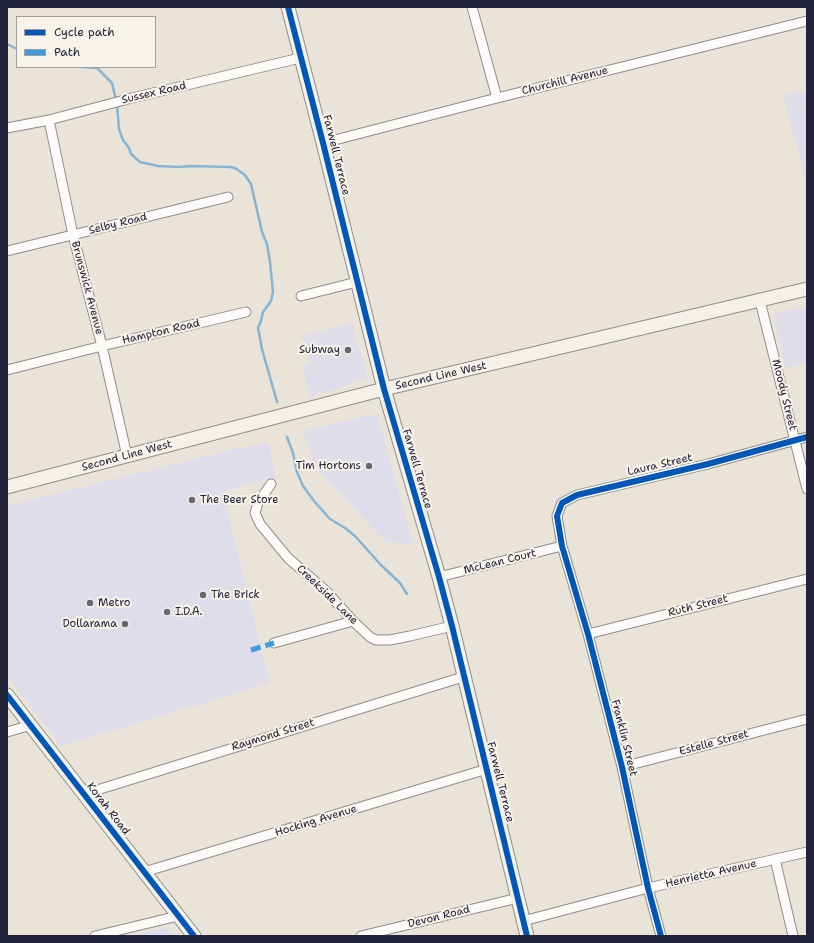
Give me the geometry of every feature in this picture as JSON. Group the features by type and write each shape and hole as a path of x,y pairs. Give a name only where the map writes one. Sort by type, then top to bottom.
{"street":[{"name":"Farwell Terrace","path":"288,7 384,389 452,626 463,677 487,769 527,936"},
{"path":"472,7 497,98"},
{"name":"Churchill Avenue","path":"323,143 807,21"},
{"name":"Sussex Road","path":"7,128 49,120 113,102 300,58"},
{"name":"Brunswick Avenue","path":"49,120 74,235 102,346 127,456"},
{"name":"Selby Road","path":"7,251 228,197"},
{"path":"301,296 357,282"},
{"name":"Second Line West","path":"7,487 384,389 807,289"},
{"name":"Moody Street","path":"760,301 807,490"},
{"name":"Hampton Road","path":"7,370 246,312"},
{"name":"Laura Street","path":"562,546 557,516 562,503 577,495 708,464 807,437"},
{"name":"Creekside Lane","path":"271,484 258,503 255,513 260,524 288,558 327,592 353,621 370,637 376,640 390,640 452,626"},
{"name":"McLean Court","path":"439,577 562,546"},
{"name":"Franklin Street","path":"562,546 588,634 622,767 648,888 661,936"},
{"name":"Ruth Street","path":"588,634 807,579"},
{"path":"274,643 353,621"},
{"name":"Raymond Street","path":"84,794 463,677"},
{"name":"Korah Road","path":"7,695 194,936"},
{"name":"Estelle Street","path":"622,767 807,718"},
{"path":"7,732 31,726"},
{"name":"Hocking Avenue","path":"144,872 487,769"},
{"name":"Henrietta Avenue","path":"523,921 648,888 807,852"},
{"path":"775,860 793,936"},
{"name":"Devon Road","path":"361,936 398,931 518,898"},
{"path":"95,936 178,916"}],"shaded area":[{"path":"807,90 807,185 783,95"},
{"path":"807,306 807,363 785,368 773,314"},
{"path":"352,323 368,378 310,398 302,366 310,364 302,336"},
{"path":"377,414 413,544 386,542 315,468 303,431"},
{"path":"268,441 276,477 223,492 270,683 61,746 7,676 7,506"},
{"path":"166,927 173,936 131,936"}],"waterway":[{"path":"7,44 16,48"},
{"path":"97,68 112,83 116,100"},
{"path":"117,105 119,129 123,140 129,148 131,154 140,162 158,166 230,167 235,168 245,175 251,184 262,232 267,244 273,292 271,301 263,312 258,328 262,349 277,402"},
{"path":"287,437 293,453 297,472 303,486 314,501 330,519 355,536 380,564 400,583 407,594"}],"marked path":[{"path":"251,650 274,643"}],"cycle path":[{"path":"288,7 384,389 452,626 527,936"},
{"path":"661,936 648,888 622,767 588,634 562,546 557,516 562,503 577,495 708,464 807,437"},
{"path":"7,695 194,936"}],"place":[{"name":"Subway","path":"348,350"},
{"name":"Tim Hortons","path":"369,466"},
{"name":"The Beer Store","path":"192,500"},
{"name":"The Brick","path":"203,595"},
{"name":"Metro","path":"90,603"},
{"name":"I.D.A.","path":"167,612"},
{"name":"Dollarama","path":"125,624"}]}
